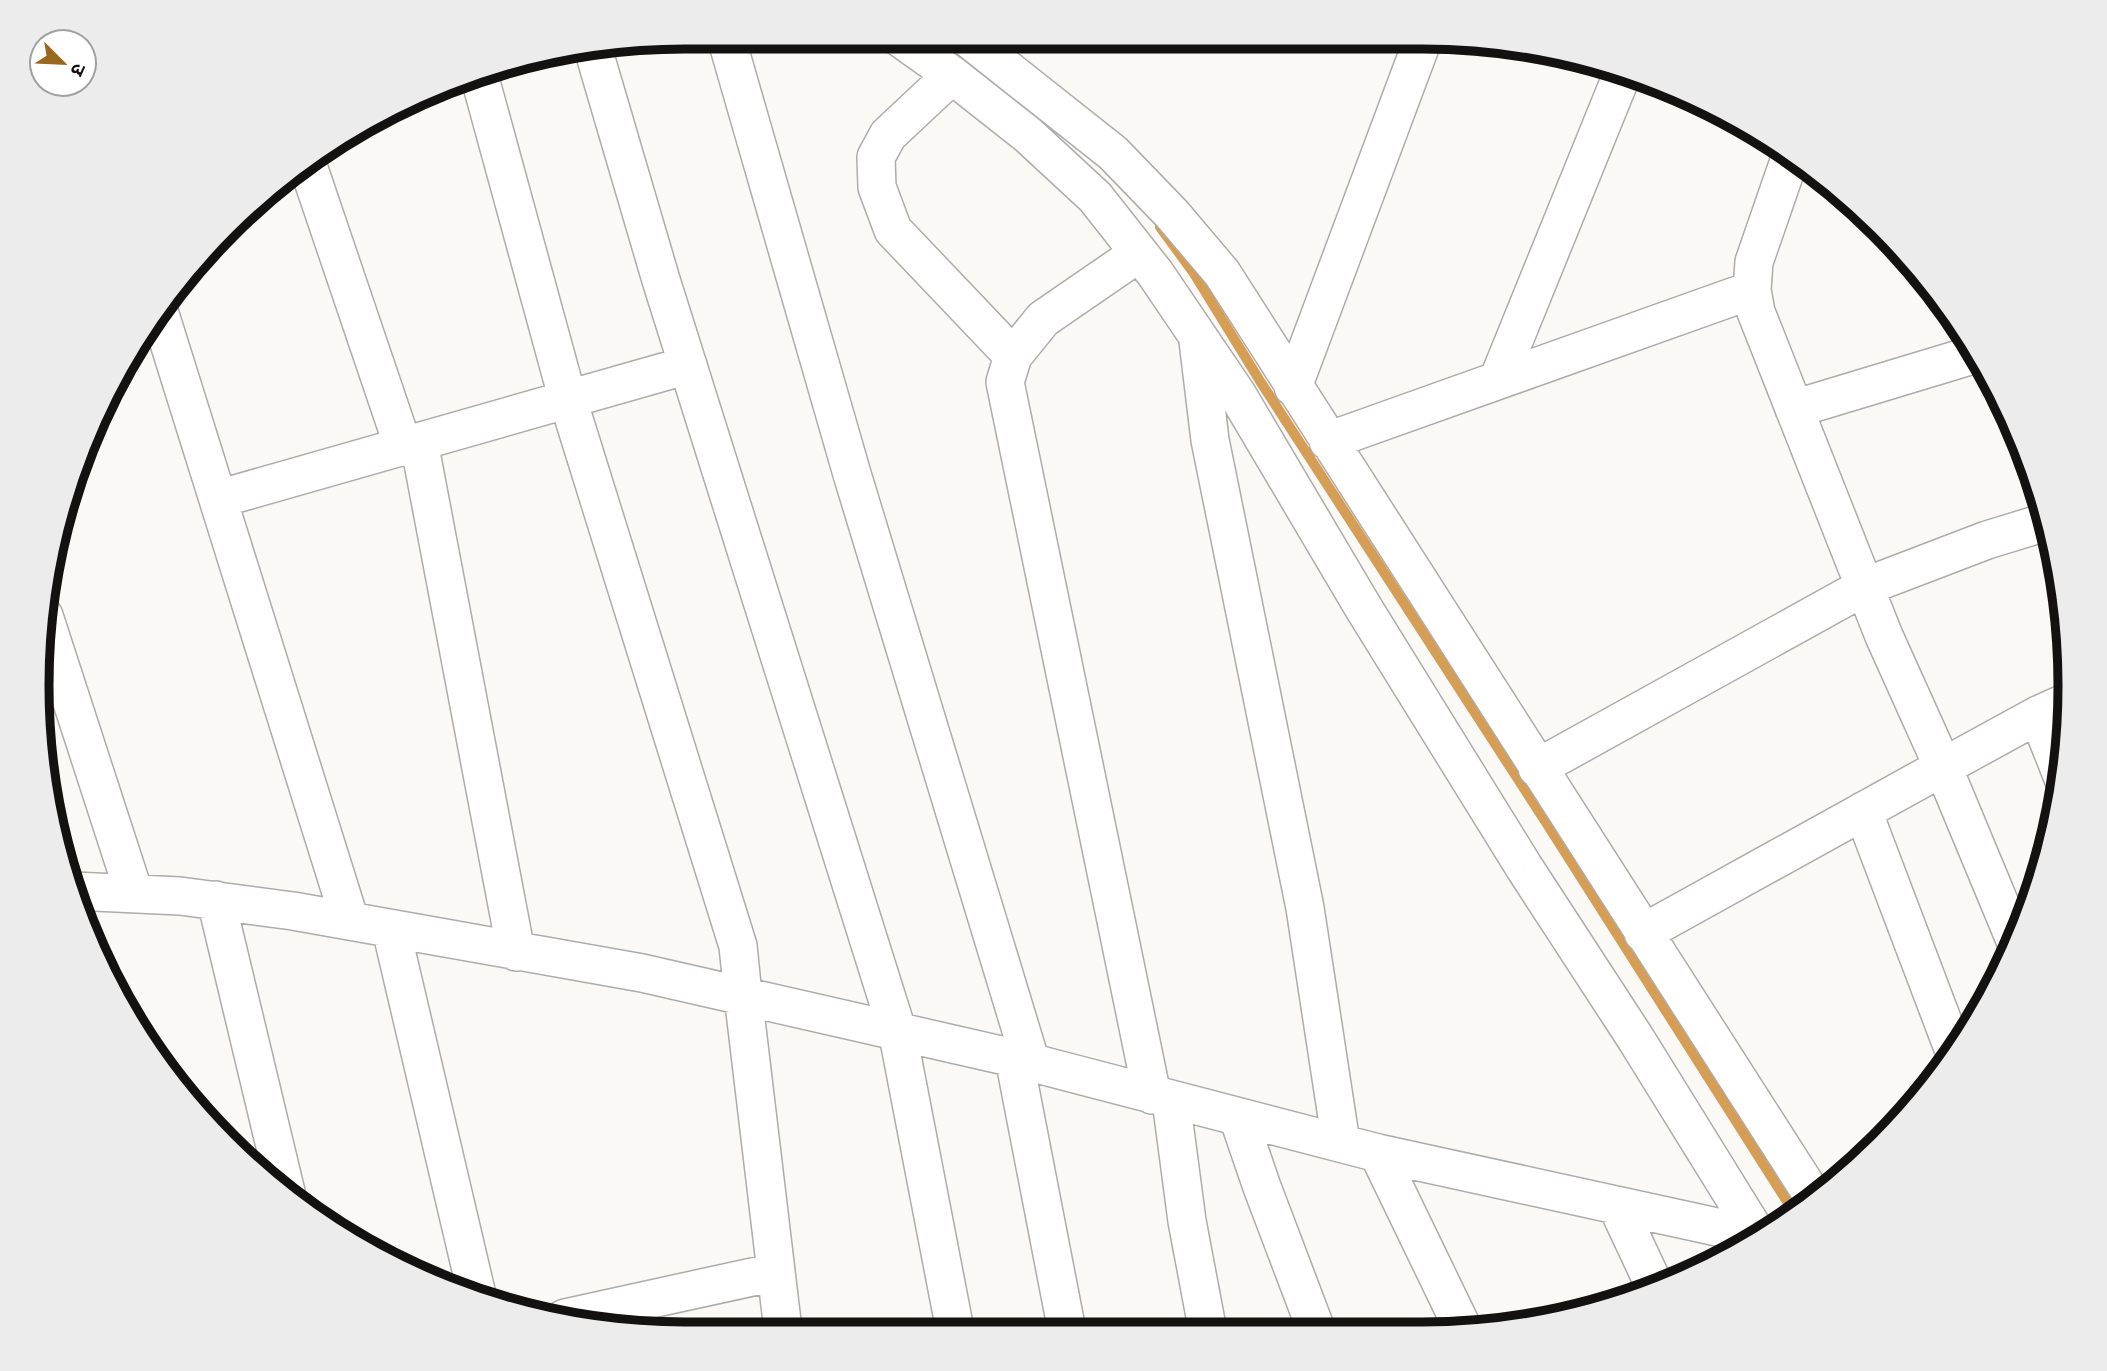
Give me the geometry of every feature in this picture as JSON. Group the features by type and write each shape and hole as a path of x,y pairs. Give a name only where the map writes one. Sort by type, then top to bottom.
{"street":[{"path":"729,49 1022,1060 1066,1322"},
{"path":"915,49 1028,135 1095,197 1154,273 1237,394 1363,607 1753,1229"},
{"path":"1293,387 1419,49"},
{"path":"1004,51 1113,153 1172,214 1222,273 1809,1190"},
{"path":"595,55 688,365 897,1030 953,1322"},
{"path":"952,75 888,135 876,157 877,187 894,230 1013,356"},
{"path":"1498,380 1619,81"},
{"path":"481,83 568,400 738,946 782,1322"},
{"path":"1787,165 1754,261 1752,290 1756,312 1884,636 1943,767 2010,928"},
{"path":"310,172 411,444 516,952"},
{"path":"1139,253 1043,319 1013,356 1005,382 1161,1098 1206,1322"},
{"path":"1328,440 1752,290"},
{"path":"163,323 350,921"},
{"path":"1198,336 1210,440 1305,908 1340,1143"},
{"path":"1794,409 1967,357"},
{"path":"218,499 688,365"},
{"path":"1537,768 1864,587 1987,540 2037,525"},
{"path":"51,637 134,893"},
{"path":"1643,933 2052,709 2056,735"},
{"path":"1863,811 1950,1040"},
{"path":"83,891 216,900 642,973 1022,1060 1378,1153 1746,1233"},
{"path":"216,900 283,1177"},
{"path":"391,929 475,1286"},
{"path":"1238,1117 1313,1322"},
{"path":"1378,1153 1459,1321"},
{"path":"1617,1206 1651,1279"},
{"path":"584,1314 775,1272"}],"waterway":[{"path":"959,49 963,52"},
{"path":"1160,227 1193,272 1260,381 1789,1205"}]}
